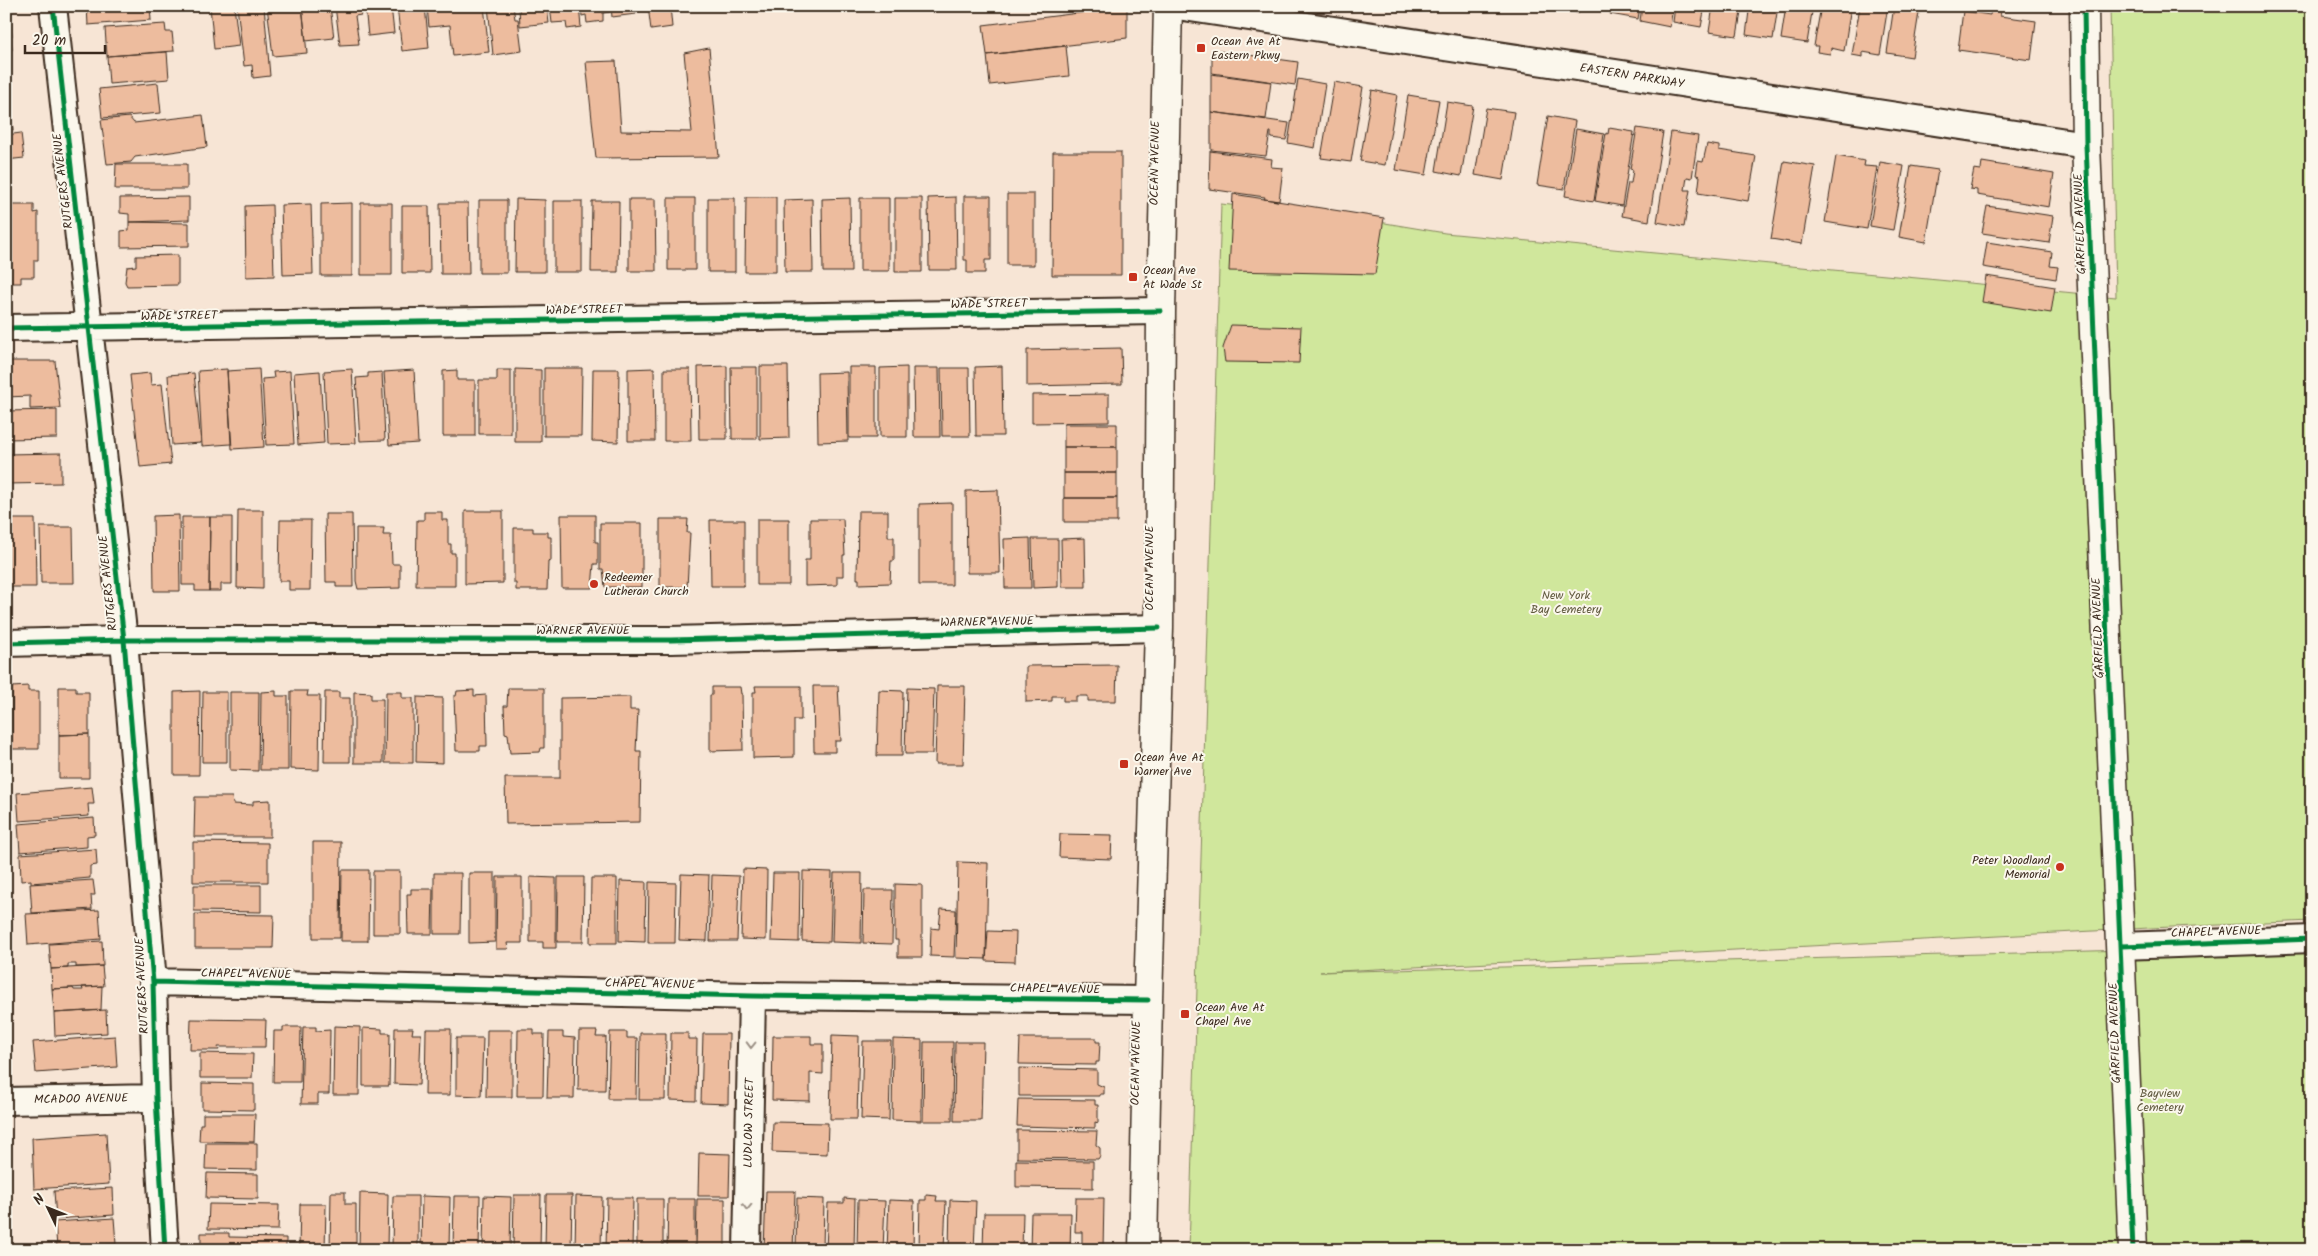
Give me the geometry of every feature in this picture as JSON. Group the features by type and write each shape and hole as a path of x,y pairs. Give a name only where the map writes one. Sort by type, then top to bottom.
{"street":[{"name":"RUTGERS AVENUE","path":"53,6 124,640 153,982 156,1098 165,1250"},
{"name":"OCEAN AVENUE","path":"1143,1250 1159,628 1161,311 1168,6"},
{"name":"EASTERN PARKWAY","path":"1177,6 2086,145"},
{"name":"GARFIELD AVENUE","path":"2084,6 2086,145 2133,1250"},
{"name":"WADE STREET","path":"6,328 1161,311"},
{"name":"WARNER AVENUE","path":"6,643 124,640 671,640 1159,628"},
{"name":"CHAPEL AVENUE","path":"2121,946 2312,939"},
{"name":"CHAPEL AVENUE","path":"153,982 752,996 1148,1000"},
{"name":"LUDLOW STREET","path":"747,1250 752,996"},
{"name":"MCADOO AVENUE","path":"6,1101 156,1098"}],"green space":[{"name":"New York Bay Cemetery","path":"2110,6 2312,6 2312,921 1320,972 2312,945 2312,1250 1189,1250 1221,204 1361,219 1445,233 2116,297"}],"building":[{"path":"87,6 150,6 151,20 88,25"},
{"path":"210,6 234,6 239,46 214,49"},
{"path":"237,6 264,6 270,76 253,78 252,65 244,66"},
{"path":"267,6 302,6 307,53 273,56"},
{"path":"302,6 330,6 334,38 306,41"},
{"path":"335,6 360,6 361,15 355,16 359,44 340,45"},
{"path":"365,6 391,6 394,33 368,36"},
{"path":"397,6 425,6 429,48 402,51"},
{"path":"427,6 484,6 489,52 453,56 450,25 429,27"},
{"path":"488,6 513,6 515,19 518,19 522,51 493,55"},
{"path":"519,6 547,7 549,23 520,26"},
{"path":"550,6 579,6 581,27 567,29 566,22 552,23"},
{"path":"581,6 609,6 610,12 603,13 603,21 587,23 586,15 582,16"},
{"path":"611,6 635,6 636,14 612,17"},
{"path":"648,6 670,6 672,27 651,30"},
{"path":"1552,6 1580,6 1578,13 1551,9"},
{"path":"1612,6 1640,6 1638,19 1610,14"},
{"path":"1642,6 1673,6 1670,27 1640,21"},
{"path":"1675,6 1705,6 1701,27 1673,22"},
{"path":"1713,6 1742,6 1737,36 1709,32"},
{"path":"1748,6 1778,6 1773,39 1746,35"},
{"path":"1786,6 1813,6 1807,43 1781,39"},
{"path":"1821,6 1851,6 1844,51 1831,48 1830,54 1817,52 1818,46 1814,46"},
{"path":"1860,6 1888,6 1880,55 1863,52 1863,57 1852,55"},
{"path":"1894,6 1920,6 1912,57 1887,53"},
{"path":"1127,7 1127,38 987,55 983,25"},
{"path":"1991,9 2001,10 2000,16 2036,21 2031,60 1958,50 1963,11 1990,15"},
{"path":"6,10 9,10 12,36 6,36"},
{"path":"165,24 166,32 172,32 174,51 107,56 105,28"},
{"path":"11,37 12,50 8,51 9,62 6,62 6,38"},
{"path":"1066,46 1069,76 990,85 987,55"},
{"path":"709,48 719,157 596,158 586,62 616,61 621,131 692,132 684,53"},
{"path":"1212,50 1298,62 1295,85 1212,73"},
{"path":"167,52 169,79 109,84 107,56"},
{"path":"1211,74 1271,82 1266,119 1211,112"},
{"path":"1298,79 1325,84 1315,148 1288,143"},
{"path":"1334,82 1363,87 1351,162 1321,158"},
{"path":"158,83 161,113 102,118 99,89"},
{"path":"1372,90 1397,95 1385,165 1360,161"},
{"path":"1408,95 1439,100 1426,175 1396,170"},
{"path":"1447,102 1473,106 1461,176 1436,171"},
{"path":"6,104 10,104 13,130 6,130"},
{"path":"1486,108 1514,112 1503,180 1475,175"},
{"path":"1211,112 1289,123 1286,140 1271,138 1270,132 1266,156 1211,150"},
{"path":"203,115 207,147 135,157 131,162 107,164 101,120 129,117 134,123"},
{"path":"1548,116 1575,121 1564,189 1537,185"},
{"path":"1609,128 1634,132 1622,206 1595,201 1606,133 1608,134"},
{"path":"1637,128 1663,132 1649,221 1622,216 1628,183 1631,183 1633,170 1630,169"},
{"path":"1576,129 1604,134 1594,201 1565,196"},
{"path":"1671,132 1698,136 1692,178 1687,177 1685,190 1690,190 1684,227 1657,222"},
{"path":"21,133 24,158 6,160 6,135"},
{"path":"1707,144 1719,146 1719,150 1756,156 1748,201 1698,193 1700,176 1696,175 1698,161 1703,162"},
{"path":"1210,151 1272,159 1271,167 1283,168 1279,201 1264,199 1265,197 1209,189"},
{"path":"1053,152 1121,152 1121,275 1052,275"},
{"path":"1836,156 1865,161 1864,166 1877,167 1867,229 1825,222"},
{"path":"1784,161 1815,166 1802,244 1771,239"},
{"path":"1880,162 1904,166 1893,230 1870,226"},
{"path":"1982,162 2054,174 2049,207 1977,195 1977,190 1970,189 1974,169 1981,170"},
{"path":"116,164 187,164 187,189 115,189"},
{"path":"1911,166 1938,170 1926,242 1899,237"},
{"path":"1007,194 1034,194 1034,265 1007,265"},
{"path":"1233,194 1384,218 1375,274 1229,271"},
{"path":"964,196 991,196 991,260 985,260 985,273 967,273 967,260 964,260"},
{"path":"189,197 189,220 129,222 129,214 120,213 120,198"},
{"path":"746,197 776,197 776,272 745,272"},
{"path":"956,197 957,270 929,270 928,198"},
{"path":"668,198 695,198 695,270 668,270"},
{"path":"708,198 735,198 735,272 708,272"},
{"path":"850,198 851,272 823,272 822,199"},
{"path":"860,198 889,198 889,271 860,271"},
{"path":"895,198 922,198 922,272 895,272"},
{"path":"516,199 545,200 545,272 515,272"},
{"path":"629,199 655,199 656,271 629,271"},
{"path":"812,199 813,272 785,272 784,200"},
{"path":"479,200 507,200 507,273 479,273"},
{"path":"554,201 582,201 582,272 554,272"},
{"path":"592,201 619,201 618,272 591,272"},
{"path":"352,203 352,276 321,276 321,204"},
{"path":"361,203 392,203 392,275 361,275"},
{"path":"440,203 468,203 469,274 441,274"},
{"path":"311,204 313,274 283,275 281,205"},
{"path":"6,205 34,205 34,213 38,212 38,260 34,260 34,277 21,277 21,283 6,283"},
{"path":"272,205 274,276 246,277 245,206"},
{"path":"402,206 429,206 430,273 402,273"},
{"path":"1987,206 2053,216 2049,243 1982,233"},
{"path":"129,222 189,223 189,246 121,247 121,231 129,230"},
{"path":"1987,242 2052,252 2050,266 2058,267 2056,279 1983,267"},
{"path":"178,255 178,285 127,286 125,282 127,267 136,266 136,256"},
{"path":"1986,276 2055,287 2051,313 1982,302"},
{"path":"1231,325 1301,327 1299,363 1225,362 1223,348"},
{"path":"1121,348 1122,384 1027,386 1027,350"},
{"path":"6,361 55,361 60,408 30,409 30,396 6,397"},
{"path":"727,366 727,439 699,439 698,367"},
{"path":"760,366 788,366 789,438 760,439"},
{"path":"1002,366 1003,436 976,436 975,367"},
{"path":"731,367 757,367 757,439 732,439"},
{"path":"849,367 876,367 876,438 849,438"},
{"path":"907,367 907,437 880,437 880,368"},
{"path":"544,368 582,368 581,436 544,436"},
{"path":"654,368 655,441 628,441 628,369"},
{"path":"913,368 939,368 940,437 914,437"},
{"path":"941,368 969,368 970,436 942,436"},
{"path":"227,369 231,444 202,446 198,371"},
{"path":"259,369 264,447 232,449 227,371"},
{"path":"352,369 356,443 327,444 324,371"},
{"path":"515,369 541,370 541,442 515,442"},
{"path":"593,369 619,369 618,442 592,441"},
{"path":"664,369 690,369 691,441 664,441"},
{"path":"414,370 418,443 389,445 384,372"},
{"path":"457,370 457,380 475,380 475,436 443,436 443,371"},
{"path":"497,370 511,370 511,434 479,434 479,380 497,380"},
{"path":"290,371 294,444 266,445 262,379 274,378 273,372"},
{"path":"320,371 324,443 298,445 294,373"},
{"path":"382,372 385,440 360,441 356,378 368,377 368,373"},
{"path":"847,372 848,441 818,442 817,373"},
{"path":"150,373 151,385 162,384 171,464 140,467 130,375"},
{"path":"194,373 201,443 172,445 168,375"},
{"path":"1109,394 1109,422 1032,423 1032,395"},
{"path":"57,410 57,438 6,439 6,411"},
{"path":"1064,424 1117,424 1117,447 1064,447"},
{"path":"1064,447 1117,447 1117,473 1064,473"},
{"path":"61,453 61,483 6,484 6,454"},
{"path":"1064,473 1117,473 1117,498 1064,498"},
{"path":"998,490 1000,573 967,573 966,491"},
{"path":"1064,498 1117,498 1117,522 1064,522"},
{"path":"952,503 952,585 919,585 919,504"},
{"path":"238,510 263,510 263,589 237,588"},
{"path":"465,511 503,511 503,583 465,584"},
{"path":"858,511 888,511 888,537 894,537 894,561 891,561 890,583 859,584 859,579 857,579"},
{"path":"424,512 442,512 442,520 448,520 448,544 451,544 451,553 455,553 455,586 416,586 417,520 424,520"},
{"path":"325,514 352,514 353,587 336,587 336,582 326,582"},
{"path":"179,515 180,591 154,591 153,516"},
{"path":"561,515 595,515 595,542 598,542 598,564 594,564 592,588 562,588"},
{"path":"182,517 210,517 209,591 195,591 195,585 182,585"},
{"path":"210,517 232,517 232,584 221,584 221,591 209,591"},
{"path":"8,519 35,519 36,587 9,587"},
{"path":"660,519 688,519 687,533 690,533 687,587 660,587"},
{"path":"757,519 789,519 789,585 757,585"},
{"path":"810,519 843,519 845,555 843,555 843,576 837,576 837,585 805,586 805,560 810,560"},
{"path":"280,520 311,520 310,590 289,590 289,581 279,581"},
{"path":"710,520 744,520 744,586 711,586"},
{"path":"600,523 642,523 642,587 605,587 603,569 600,569"},
{"path":"40,527 73,527 74,583 41,583"},
{"path":"356,528 384,528 383,535 391,535 392,564 400,564 400,588 358,589 356,581"},
{"path":"514,528 533,528 533,532 548,532 548,537 551,537 551,561 548,562 547,590 516,590 516,583 514,583"},
{"path":"1030,538 1031,588 1005,588 1004,539"},
{"path":"1085,538 1086,587 1062,587 1061,539"},
{"path":"1032,539 1058,539 1058,587 1033,588"},
{"path":"1117,665 1116,701 1088,701 1088,696 1076,696 1076,701 1063,701 1063,696 1052,696 1052,701 1026,702 1026,666"},
{"path":"28,686 28,691 39,691 39,749 12,749 12,687"},
{"path":"755,686 801,686 801,720 794,720 794,757 753,758 753,692 756,692"},
{"path":"813,686 838,686 841,741 835,741 835,752 814,752"},
{"path":"937,686 965,686 963,764 935,764"},
{"path":"59,687 76,687 76,692 89,692 89,734 59,735"},
{"path":"712,687 740,687 742,694 743,750 710,751 710,695 712,695"},
{"path":"508,688 544,688 544,748 541,748 540,752 510,753 508,734 505,733 504,706 507,706"},
{"path":"907,688 934,689 932,754 905,754"},
{"path":"474,690 474,696 486,695 487,746 480,746 480,751 456,751 454,696 456,696 457,691"},
{"path":"879,690 903,691 902,756 877,756"},
{"path":"200,691 199,775 174,775 174,692"},
{"path":"276,691 276,696 288,696 288,770 260,770 261,692"},
{"path":"291,691 308,691 307,696 320,696 319,770 290,769"},
{"path":"203,692 227,692 227,762 202,762"},
{"path":"230,692 259,692 258,771 230,770"},
{"path":"325,692 339,692 339,698 350,698 350,762 324,762"},
{"path":"354,692 371,693 371,699 383,699 383,763 354,763"},
{"path":"386,692 402,692 402,698 413,698 413,763 385,763"},
{"path":"417,697 443,698 443,763 416,762"},
{"path":"630,697 630,710 638,710 636,751 641,751 640,822 506,824 505,778 560,778 560,698"},
{"path":"89,734 89,778 59,778 59,735"},
{"path":"92,787 94,804 88,804 89,816 19,821 17,793"},
{"path":"195,797 232,797 233,804 253,805 253,801 270,800 270,837 194,837"},
{"path":"94,818 95,835 87,836 87,847 20,852 18,824"},
{"path":"1060,834 1112,835 1111,859 1059,857"},
{"path":"193,842 268,843 268,882 193,882"},
{"path":"313,842 341,842 340,938 313,938"},
{"path":"96,849 97,865 90,866 90,878 31,883 31,880 21,881 20,854"},
{"path":"958,862 988,863 986,959 956,958"},
{"path":"743,869 767,870 766,940 741,939"},
{"path":"342,870 369,870 368,941 341,941"},
{"path":"373,871 400,871 400,934 373,934"},
{"path":"803,871 832,872 830,942 802,941"},
{"path":"434,873 461,873 460,934 434,934"},
{"path":"469,873 495,873 495,942 469,943"},
{"path":"773,873 800,873 799,942 771,941"},
{"path":"834,873 862,873 861,943 832,942"},
{"path":"681,874 709,875 707,941 679,940"},
{"path":"712,875 739,876 737,941 710,941"},
{"path":"497,877 522,877 522,943 507,943 508,949 496,949"},
{"path":"530,877 556,878 556,948 543,948 543,942 530,942"},
{"path":"558,877 584,877 583,942 557,942"},
{"path":"591,878 617,878 617,943 590,943"},
{"path":"93,880 95,895 91,895 92,909 32,913 30,884"},
{"path":"620,881 646,882 645,942 619,941"},
{"path":"649,882 676,883 675,943 648,943"},
{"path":"895,884 922,885 922,957 898,957 898,940 895,940"},
{"path":"194,885 261,885 261,912 194,911"},
{"path":"411,889 433,889 432,934 408,934 407,894 411,894"},
{"path":"864,890 893,890 892,944 863,943"},
{"path":"941,909 956,910 954,957 930,956 931,928 939,929"},
{"path":"99,910 101,939 28,945 26,914"},
{"path":"195,914 274,915 273,948 195,948"},
{"path":"988,931 1016,932 1015,962 986,961"},
{"path":"102,941 103,966 76,967 76,964 68,964 68,968 51,969 49,944"},
{"path":"102,966 104,986 52,989 51,969"},
{"path":"102,986 101,1010 54,1013 52,989 73,988 74,990 83,990 82,987"},
{"path":"106,1010 107,1033 55,1036 54,1013"},
{"path":"191,1019 266,1020 265,1047 218,1047 219,1050 190,1050"},
{"path":"334,1026 360,1027 359,1095 333,1095"},
{"path":"283,1027 301,1027 300,1082 273,1082 274,1031 283,1031"},
{"path":"303,1027 316,1027 316,1031 330,1030 329,1094 318,1094 318,1104 301,1104"},
{"path":"363,1028 382,1029 382,1033 390,1033 389,1086 363,1086"},
{"path":"395,1028 413,1028 412,1034 421,1034 419,1085 394,1084"},
{"path":"426,1029 451,1029 450,1095 425,1095"},
{"path":"518,1029 534,1029 534,1034 544,1034 543,1096 517,1096"},
{"path":"487,1030 512,1030 512,1097 486,1097"},
{"path":"579,1031 597,1031 596,1037 606,1037 605,1090 578,1090"},
{"path":"549,1032 563,1032 563,1037 575,1038 574,1098 547,1098"},
{"path":"610,1032 627,1032 627,1038 637,1038 636,1099 608,1099"},
{"path":"640,1033 666,1033 665,1100 639,1100"},
{"path":"671,1033 688,1033 688,1039 697,1039 696,1101 670,1100"},
{"path":"703,1034 729,1034 728,1104 701,1103"},
{"path":"832,1035 859,1036 857,1119 830,1119"},
{"path":"115,1036 117,1067 36,1073 33,1042"},
{"path":"773,1036 811,1036 811,1044 823,1044 823,1074 810,1073 810,1101 772,1100"},
{"path":"456,1038 483,1038 481,1096 456,1095"},
{"path":"1020,1038 1096,1038 1096,1042 1100,1042 1099,1062 1096,1062 1096,1065 1019,1064"},
{"path":"893,1039 922,1040 921,1121 892,1120"},
{"path":"863,1041 891,1041 889,1120 861,1119"},
{"path":"924,1042 953,1042 952,1121 923,1121"},
{"path":"955,1042 983,1042 981,1121 954,1121"},
{"path":"200,1053 253,1054 252,1078 200,1078"},
{"path":"1019,1068 1097,1070 1097,1084 1104,1087 1104,1094 1100,1094 1100,1096 1019,1096"},
{"path":"202,1083 254,1084 254,1110 202,1109"},
{"path":"1018,1099 1095,1100 1095,1105 1098,1105 1098,1123 1095,1122 1095,1128 1017,1126"},
{"path":"203,1114 255,1114 254,1142 199,1141 200,1124 203,1124"},
{"path":"773,1122 828,1123 827,1154 772,1152"},
{"path":"1017,1130 1097,1131 1096,1145 1100,1148 1100,1156 1098,1159 1017,1158"},
{"path":"106,1133 109,1184 34,1189 32,1138"},
{"path":"206,1143 257,1143 257,1170 205,1169"},
{"path":"699,1153 730,1154 729,1196 698,1196"},
{"path":"1016,1160 1093,1161 1093,1188 1016,1187"},
{"path":"207,1173 258,1174 258,1199 206,1198"},
{"path":"113,1188 114,1215 56,1219 54,1191"},
{"path":"766,1191 795,1191 793,1250 764,1250"},
{"path":"331,1192 345,1192 345,1204 356,1204 356,1250 330,1250"},
{"path":"360,1193 388,1194 387,1250 359,1250"},
{"path":"514,1195 541,1195 540,1250 513,1250"},
{"path":"546,1195 572,1195 571,1250 545,1250"},
{"path":"926,1195 937,1196 936,1201 946,1201 944,1250 919,1250 920,1200 926,1200"},
{"path":"393,1196 418,1196 418,1250 392,1250"},
{"path":"422,1196 450,1197 449,1250 421,1250"},
{"path":"454,1196 480,1196 479,1250 453,1250"},
{"path":"484,1196 511,1197 510,1250 483,1250"},
{"path":"576,1196 602,1197 601,1250 575,1250"},
{"path":"607,1198 633,1198 632,1250 606,1250"},
{"path":"797,1198 824,1199 823,1250 796,1250"},
{"path":"844,1198 855,1199 854,1250 826,1250 828,1203 844,1203"},
{"path":"1076,1198 1104,1198 1103,1250 1075,1250 1075,1248 1082,1248 1082,1232 1075,1232"},
{"path":"637,1199 663,1199 663,1250 637,1250"},
{"path":"668,1199 695,1199 695,1250 667,1250"},
{"path":"697,1199 725,1199 725,1250 696,1250"},
{"path":"858,1200 885,1201 883,1250 857,1250"},
{"path":"889,1200 914,1201 913,1250 887,1250"},
{"path":"950,1200 976,1201 974,1250 949,1250"},
{"path":"209,1204 279,1205 278,1230 208,1229"},
{"path":"300,1204 326,1204 325,1250 299,1250"},
{"path":"984,1213 1023,1213 1022,1250 983,1250"},
{"path":"1031,1213 1071,1213 1070,1250 1030,1250"},
{"path":"114,1218 116,1244 57,1247 55,1222"},
{"path":"201,1233 229,1233 229,1237 286,1238 286,1250 201,1250"}],"cycle path":[{"path":"53,6 124,640 153,982 156,1098 165,1250"},
{"path":"2084,6 2086,145 2133,1250"},
{"path":"6,328 1161,311"},
{"path":"6,643 124,640 671,640 1159,628"},
{"path":"2121,946 2312,939"},
{"path":"153,982 752,996 1148,1000"}],"place":[{"name":"Ocean Ave At Eastern Pkwy","path":"1201,48"},
{"name":"Ocean Ave At Wade St","path":"1133,277"},
{"name":"Redeemer Lutheran Church","path":"594,584"},
{"name":"Ocean Ave At Warner Ave","path":"1124,764"},
{"name":"Peter Woodland Memorial","path":"2060,867"},
{"name":"Ocean Ave At Chapel Ave","path":"1185,1014"}],"park label":[{"name":"Bayview Cemetery","path":"2160,1100"}]}
